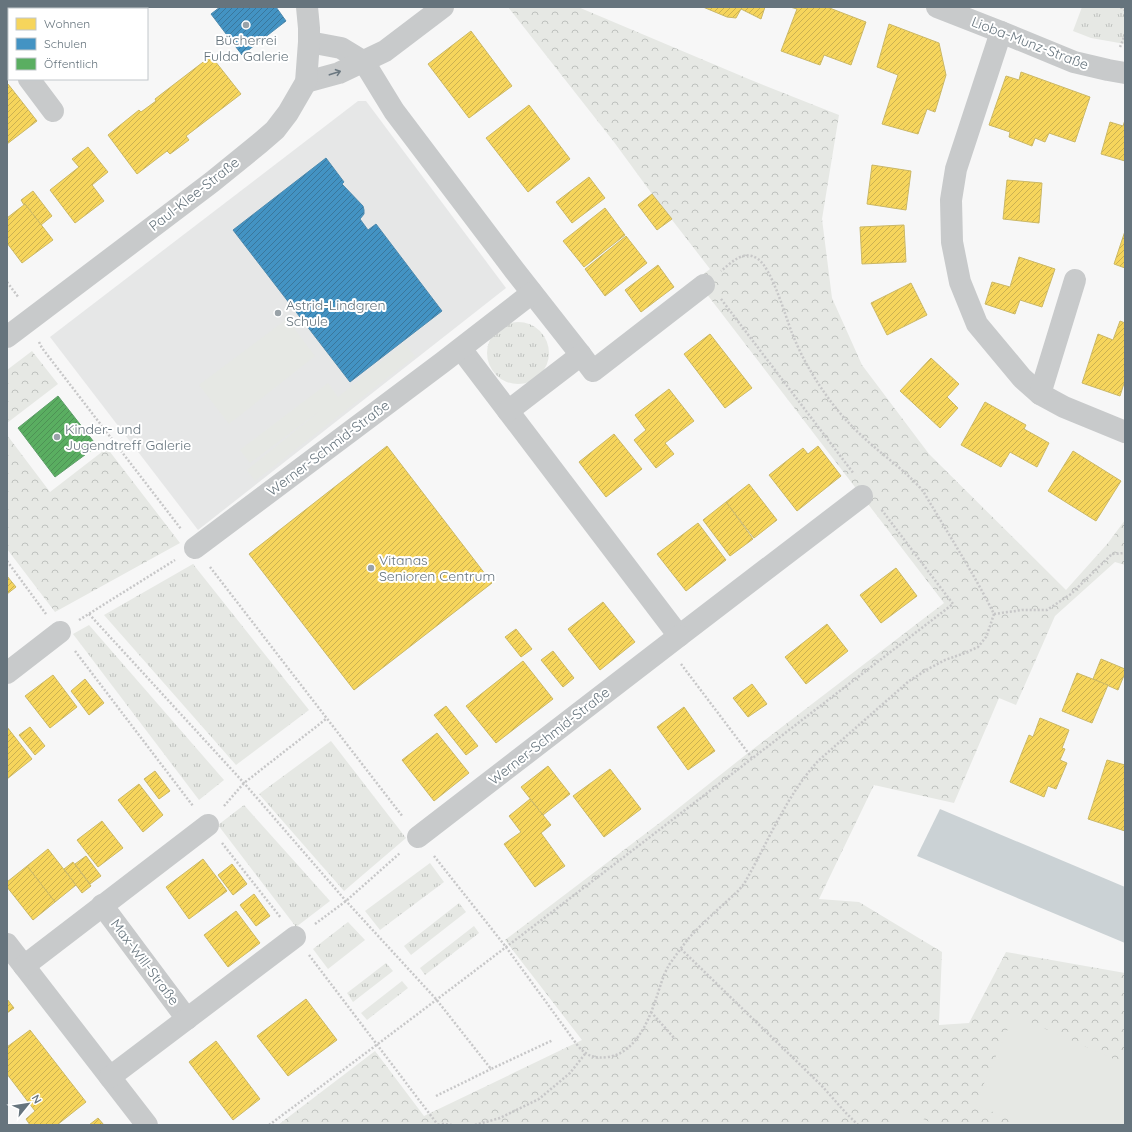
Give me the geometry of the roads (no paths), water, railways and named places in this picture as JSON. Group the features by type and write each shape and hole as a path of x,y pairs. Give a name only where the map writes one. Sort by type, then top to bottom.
{"street":[{"name":"Paul-Klee-Straße","path":"7,337 275,130 288,113 306,82 309,42 307,7"},
{"path":"306,82 339,73 385,51 443,7"},
{"name":"Lioba-Munz-Straße","path":"937,7 1074,62 1125,73"},
{"path":"1001,32 956,168 951,200 952,242 960,282 977,324 1022,378 1040,394 1064,407 1125,432"},
{"path":"309,42 341,48 364,62 394,111 593,371 706,283"},
{"path":"30,80 53,112"},
{"path":"1040,394 1076,280"},
{"name":"Werner-Schmid-Straße","path":"196,548 461,349 532,293"},
{"path":"461,349 679,636"},
{"path":"508,411 581,355"},
{"name":"Werner-Schmid-Straße","path":"418,837 866,493"},
{"path":"7,673 60,632"},
{"name":"Max-Will-Straße","path":"24,966 208,825"},
{"name":"Max-Will-Straße","path":"102,905 187,1020"},
{"name":"Max-Will-Straße","path":"110,1077 295,937"},
{"path":"7,944 147,1125"}],"place":[{"name":"Bücherrei Fulda Galerie","path":"246,25"},
{"name":"Astrid-Lindgren Schule","path":"278,313"},
{"name":"Kinder- und Jugendtreff Galerie","path":"57,437"},
{"name":"Vitanas Senioren Centrum","path":"371,568"}]}
